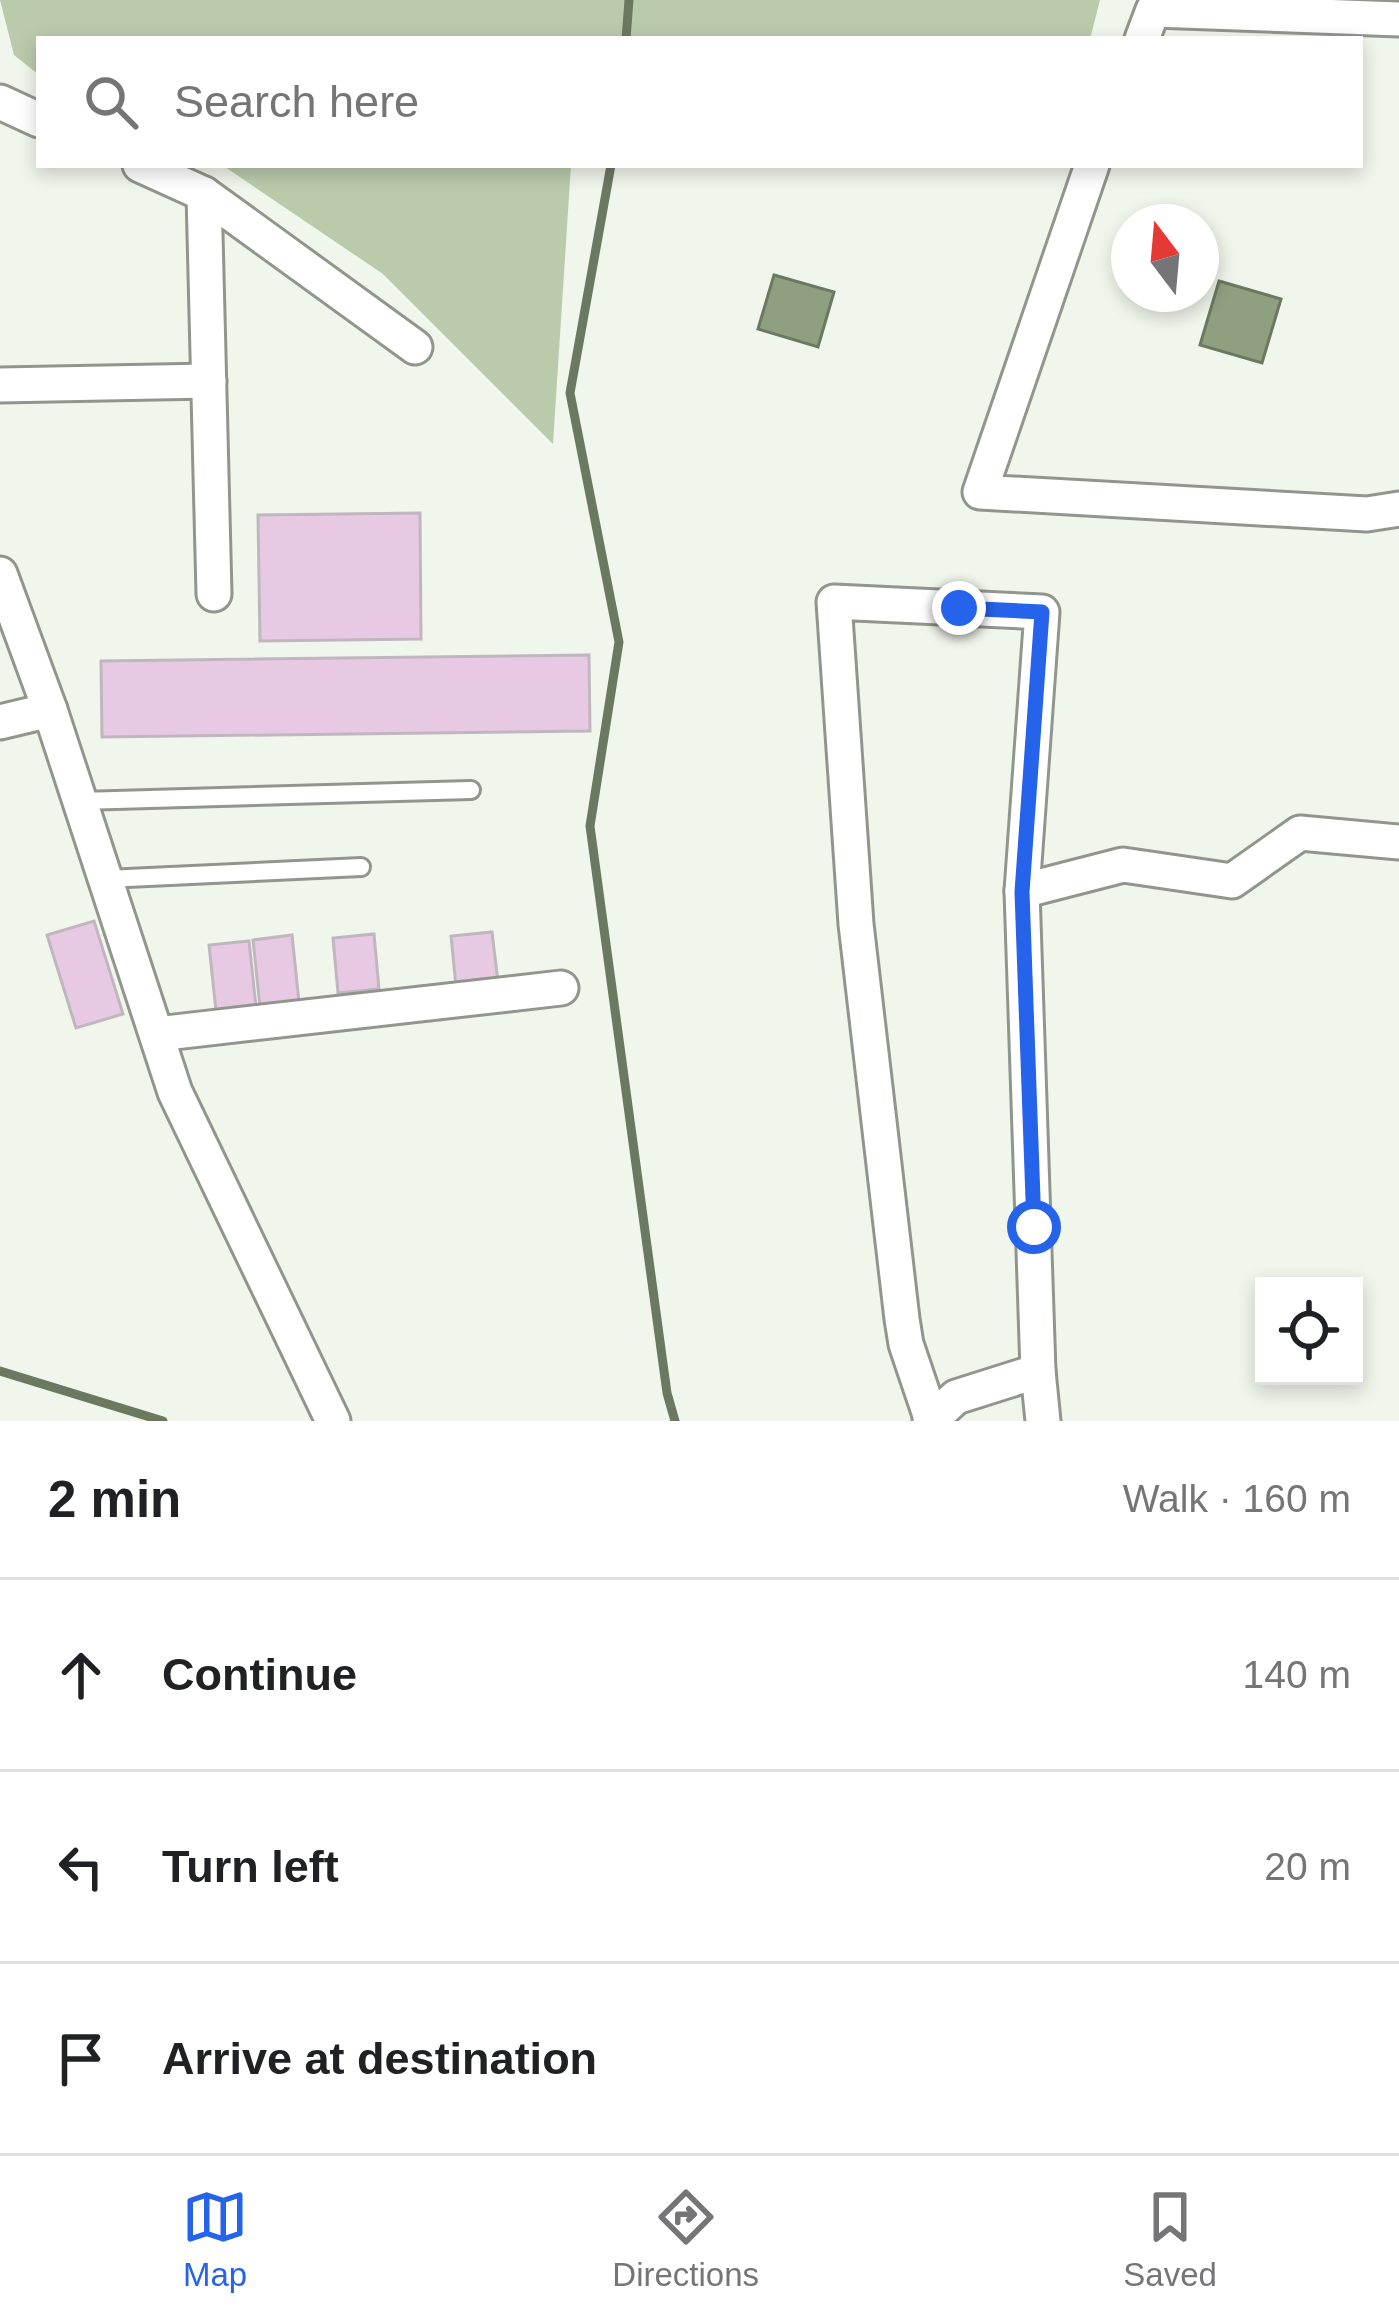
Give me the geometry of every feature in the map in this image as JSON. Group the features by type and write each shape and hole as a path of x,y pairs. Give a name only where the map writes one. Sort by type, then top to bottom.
{"street":[{"path":"1143,36 1153,10 1399,19"},
{"path":"0,102 36,119"},
{"path":"147,168 204,194 415,347"},
{"path":"1091,168 980,492 1367,514 1399,509"},
{"path":"204,194 214,593"},
{"path":"0,386 208,381"},
{"path":"0,574 50,710 175,1092 333,1421"},
{"path":"1038,1371 956,1397 931,1419 906,1344 856,925 834,602 1042,612 1022,892 1043,1421"},
{"path":"0,722 50,710"},
{"path":"1022,892 1123,865 1232,880 1300,833 1399,842"},
{"path":"157,1034 561,988"}],"lane":[{"path":"80,802 471,790"},
{"path":"106,879 361,867"}],"shaded area":[{"path":"0,0 1100,0 1091,36 36,36 36,73 14,55"},
{"path":"226,168 571,168 553,444 383,274"},
{"path":"774,275 834,292 818,347 758,329"},
{"path":"1219,281 1281,299 1262,363 1200,345 1210,312 1219,312"}],"building":[{"path":"420,513 421,639 260,641 258,515"},
{"path":"589,655 590,731 102,737 101,661"},
{"path":"94,921 123,1014 76,1028 47,935"},
{"path":"492,932 498,982 456,986 451,936"},
{"path":"374,934 379,989 338,993 333,938"},
{"path":"292,935 299,1002 260,1007 253,940"},
{"path":"249,941 256,1007 216,1011 209,945"}],"waterway":[{"path":"626,36 629,0"},
{"path":"610,168 570,393 619,642 590,826 667,1393 675,1421"},
{"path":"0,1371 163,1421"}],"route":[{"path":"959,608 1042,612 1022,892 1034,1227"}]}
